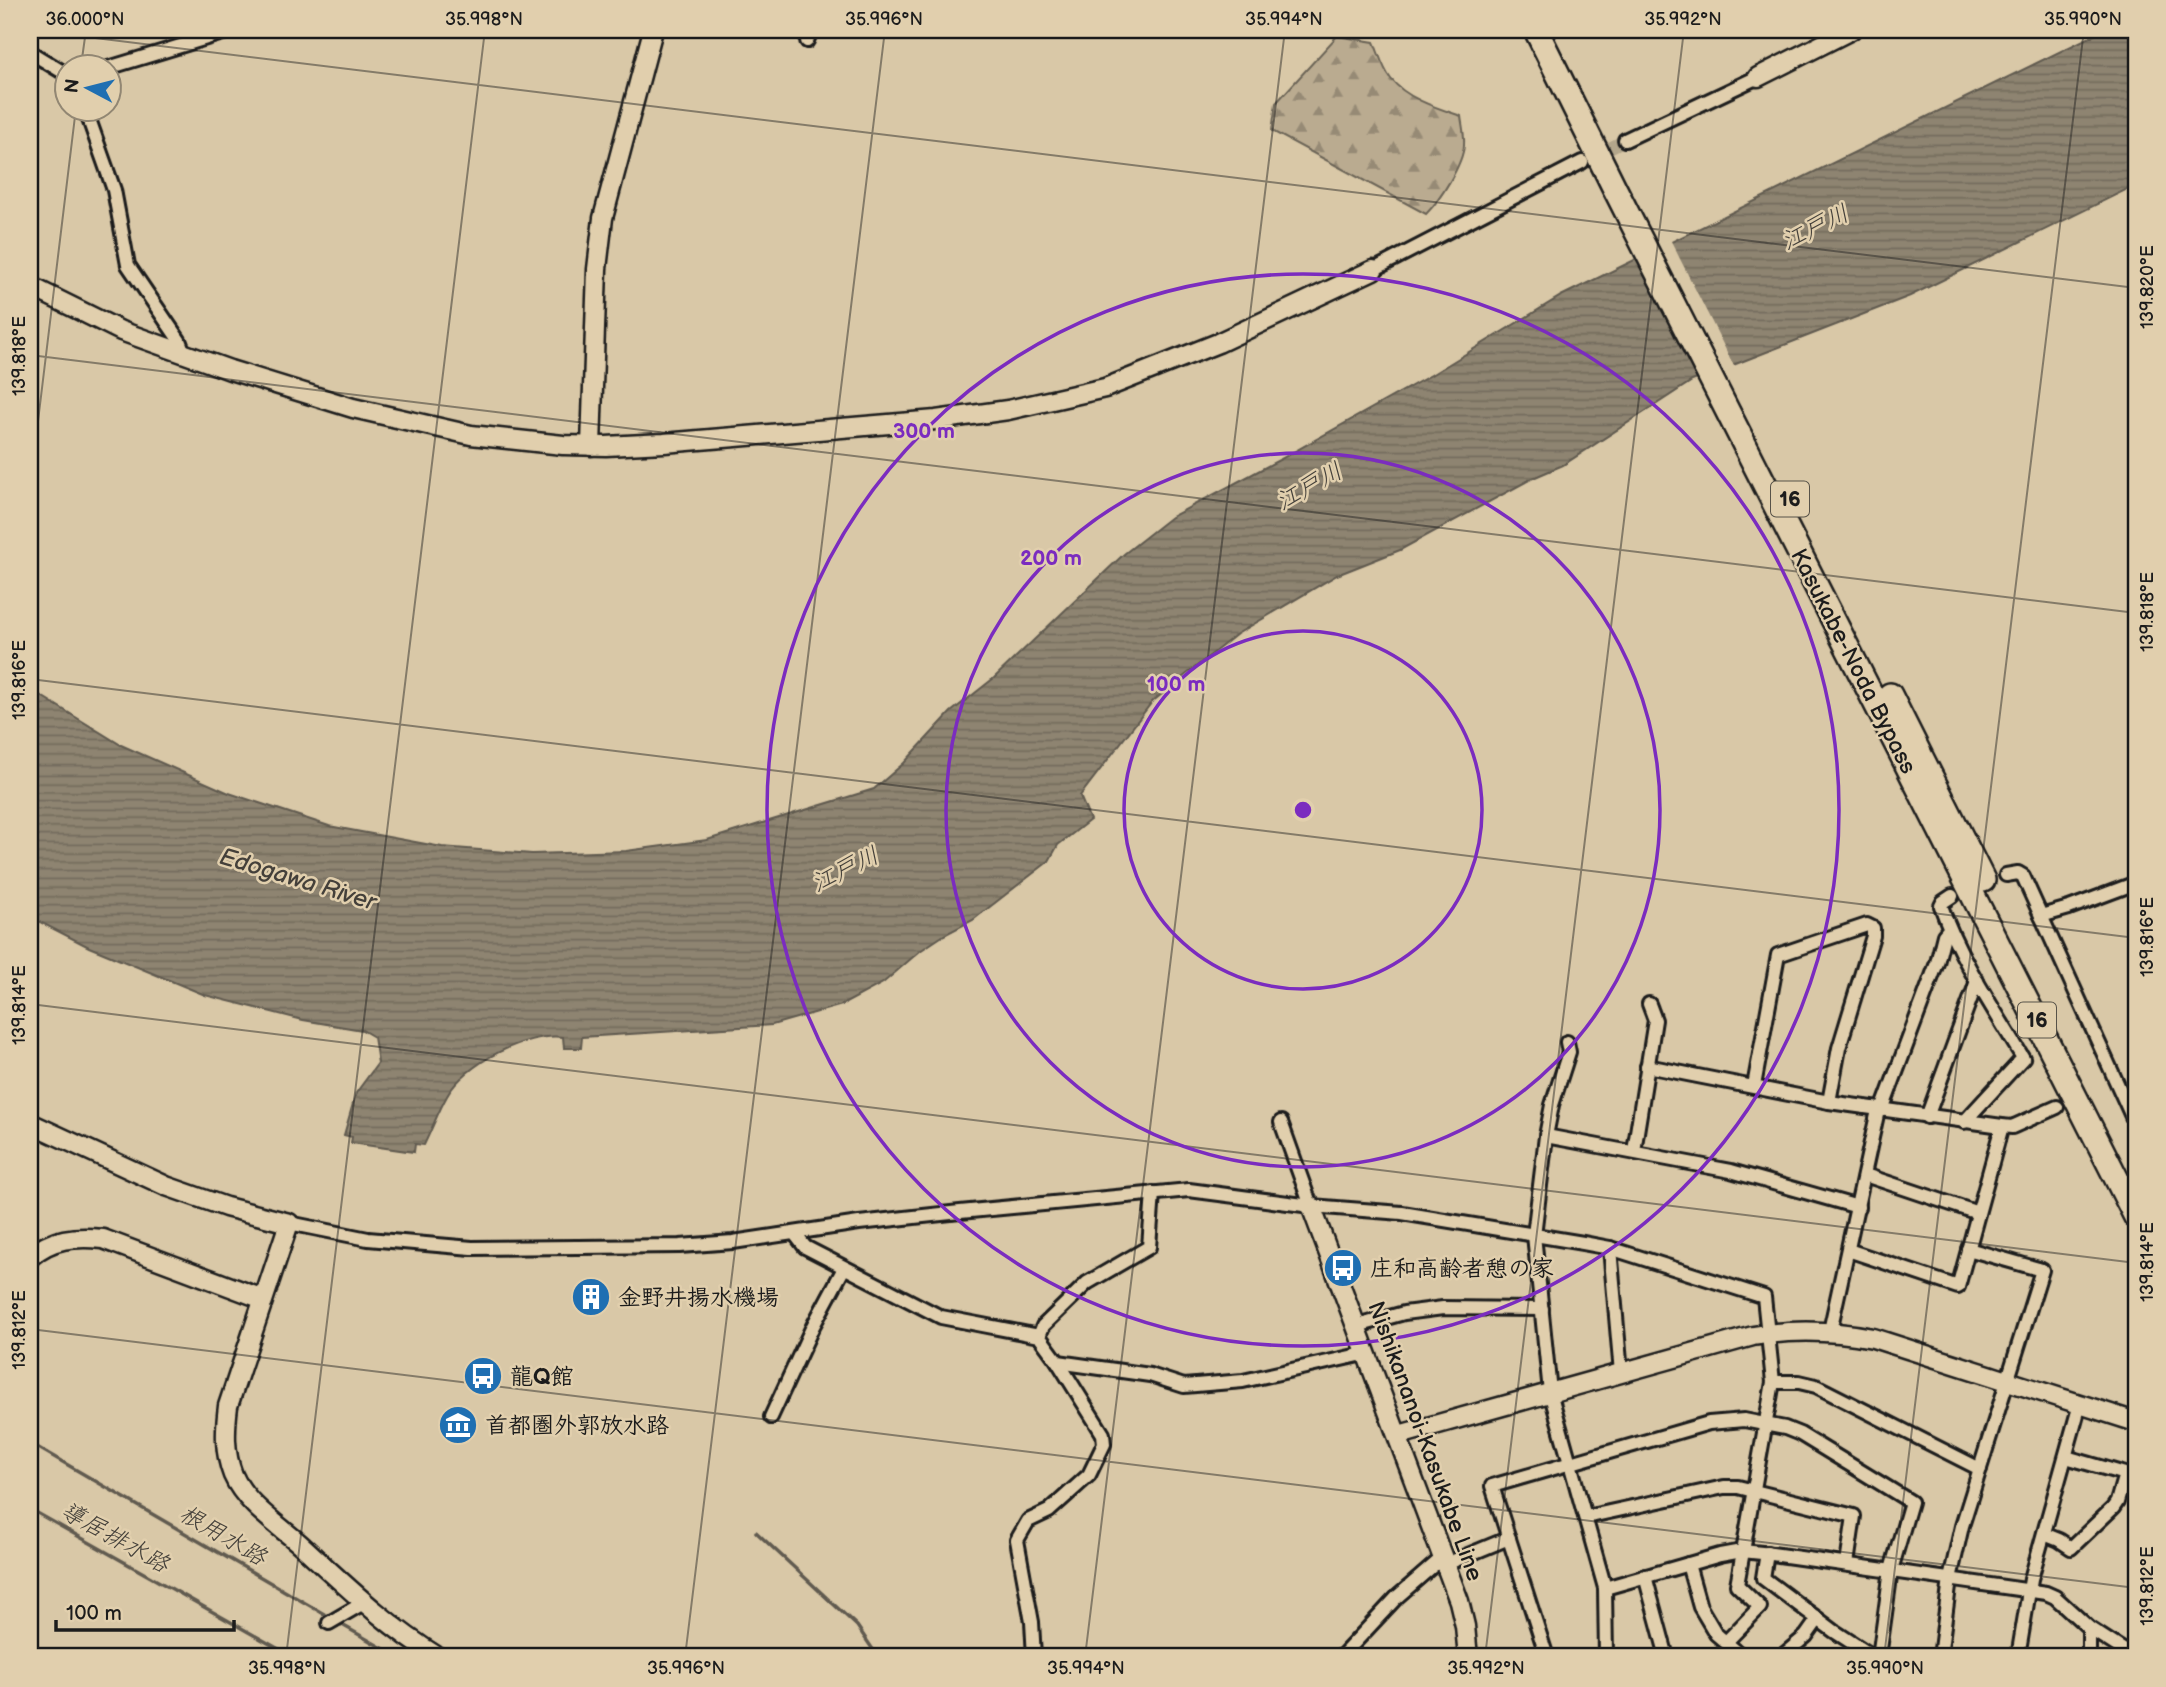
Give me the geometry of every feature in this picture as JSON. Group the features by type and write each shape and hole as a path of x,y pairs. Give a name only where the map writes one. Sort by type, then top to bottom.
{"highway":[{"name":"Kasukabe-Noda Bypass","path":"1536,30 1621,186 1944,819 2136,1183"},
{"name":"Kasukabe-Noda Bypass","path":"1554,30 1621,186"},
{"name":"Kasukabe-Noda Bypass","path":"1944,819 2136,1217"}],"street":[{"path":"122,64 233,30"},
{"path":"592,446 597,269 603,218 653,30"},
{"path":"1625,141 1851,30"},
{"path":"30,52 52,65"},
{"path":"90,122 114,190 128,265 179,340 184,353"},
{"path":"30,286 113,327 184,353 316,398 444,431 524,442 592,446 664,443 924,422 974,416 1073,396 1125,380 1218,343 1373,270 1582,162"},
{"path":"2006,875 2018,873 2023,876 2135,1123"},
{"path":"2041,916 2136,883"},
{"path":"1952,896 1941,906 1949,929 2023,1058 1964,1122"},
{"path":"1754,1086 1778,955 1867,925 1873,928 1873,936 1839,1048 1829,1102"},
{"path":"1830,1331 1880,1110 1937,963 1944,935 1949,929"},
{"path":"1927,1117 1978,981"},
{"path":"1634,1151 1655,1020 1649,1004"},
{"path":"1567,1042 1569,1052 1552,1105 1546,1136 1534,1235 1550,1392 1605,1588 1606,1657"},
{"path":"1647,1066 1829,1102 2002,1126 2012,1127 2056,1107"},
{"path":"1281,1122 1311,1206"},
{"path":"30,1123 166,1186 226,1206 289,1223 368,1238 491,1248 680,1246 795,1234 935,1214 1189,1191 1311,1206 1402,1213 1610,1248 1764,1297 1773,1382 1737,1585 1760,1607 1726,1642"},
{"path":"1848,1250 1958,1287 2002,1126"},
{"path":"1546,1136 1731,1171 1857,1208"},
{"path":"1864,1175 1978,1213"},
{"path":"1039,1336 1044,1326 1087,1283 1149,1247 1153,1193"},
{"name":"Nishikananoi-Kasukabe Line","path":"1311,1206 1459,1601 1468,1657"},
{"path":"289,1223 228,1406 225,1431 227,1455 233,1476 243,1492 260,1509 365,1602 408,1639 438,1657"},
{"path":"795,1234 805,1247 941,1317 1039,1336 1103,1434 1104,1444 1089,1475 1049,1511 1028,1521 1017,1540 1032,1622 1034,1657"},
{"path":"30,1256 55,1242 79,1237 103,1240 263,1299"},
{"path":"1610,1248 1621,1373"},
{"path":"1940,1657 1950,1579 1962,1526 2042,1270 1968,1249"},
{"path":"771,1417 813,1326 844,1268"},
{"path":"1357,1326 1404,1313 1443,1308 1542,1309"},
{"path":"1399,1435 1768,1333 1807,1330 1873,1338 2136,1422"},
{"path":"1058,1362 1150,1375 1184,1385 1243,1381 1368,1353"},
{"path":"1773,1382 1799,1382 1823,1389 1980,1469"},
{"path":"2018,1657 2028,1589 2080,1404"},
{"path":"1547,1657 1492,1486 1709,1423 1728,1420 1766,1424 1800,1434 1911,1502 1891,1570 1877,1657 1818,1619 1763,1578 1767,1553"},
{"path":"2044,1534 2071,1548 2113,1508 2130,1476 2066,1457"},
{"path":"1586,1517 1724,1487 1754,1489 1854,1516 1847,1564"},
{"path":"1341,1657 1397,1597 1444,1560 1509,1538"},
{"path":"1605,1588 1688,1563 1742,1551 1767,1553 2028,1589 2055,1597 2089,1628 2134,1657"},
{"path":"1688,1563 1700,1607 1716,1634 1743,1657"},
{"path":"1645,1576 1667,1657"},
{"path":"329,1623 365,1602"},
{"path":"1781,1657 1806,1636 1818,1619"},
{"path":"2089,1628 2089,1657"}],"green space":[{"path":"1337,36 1374,42 1386,71 1405,92 1423,102 1461,116 1464,142 1460,162 1444,191 1426,214 1272,131 1276,103"}],"water":[{"path":"2104,30 2136,30 2136,185 1910,296 1692,381 1563,465 1533,478 1400,550 1337,575 1237,634 1152,702 1080,796 1090,820 1058,845 1049,861 973,920 920,951 883,983 842,1005 772,1025 582,1037 581,1048 564,1048 563,1037 548,1037 515,1045 482,1062 456,1084 447,1096 424,1145 415,1144 414,1152 351,1143 352,1137 344,1135 356,1093 378,1063 374,1037 362,1030 303,1020 205,995 89,947 30,917 30,689 121,745 229,793 329,826 442,847 532,854 626,851 707,840 874,789 904,763 951,712 994,678 1124,554 1171,517 1431,375 1561,296"}],"pier":[{"path":"1670,239 1735,368 1700,382 1636,256"}],"waterway":[{"name":"根用水路","path":"30,1443 331,1618"},
{"name":"導居排水路","path":"30,1509 293,1657"},
{"path":"756,1532 857,1626 878,1657"},
{"name":"根用水路","path":"337,1622 398,1657"}],"tunnel":[{"path":"1594,156 1625,140"}],"place":[{"name":"庄和高齢者憩の家","path":"1343,1268"},
{"name":"金野井揚水機場","path":"591,1297"},
{"name":"龍Q館","path":"483,1376"},
{"name":"首都圏外郭放水路","path":"458,1425"}],"water label":[{"name":"江戸川","path":"1815,227"},
{"name":"江戸川","path":"1309,486"},
{"name":"江戸川","path":"845,869"},
{"name":"Edogawa River","path":"298,879"}]}
